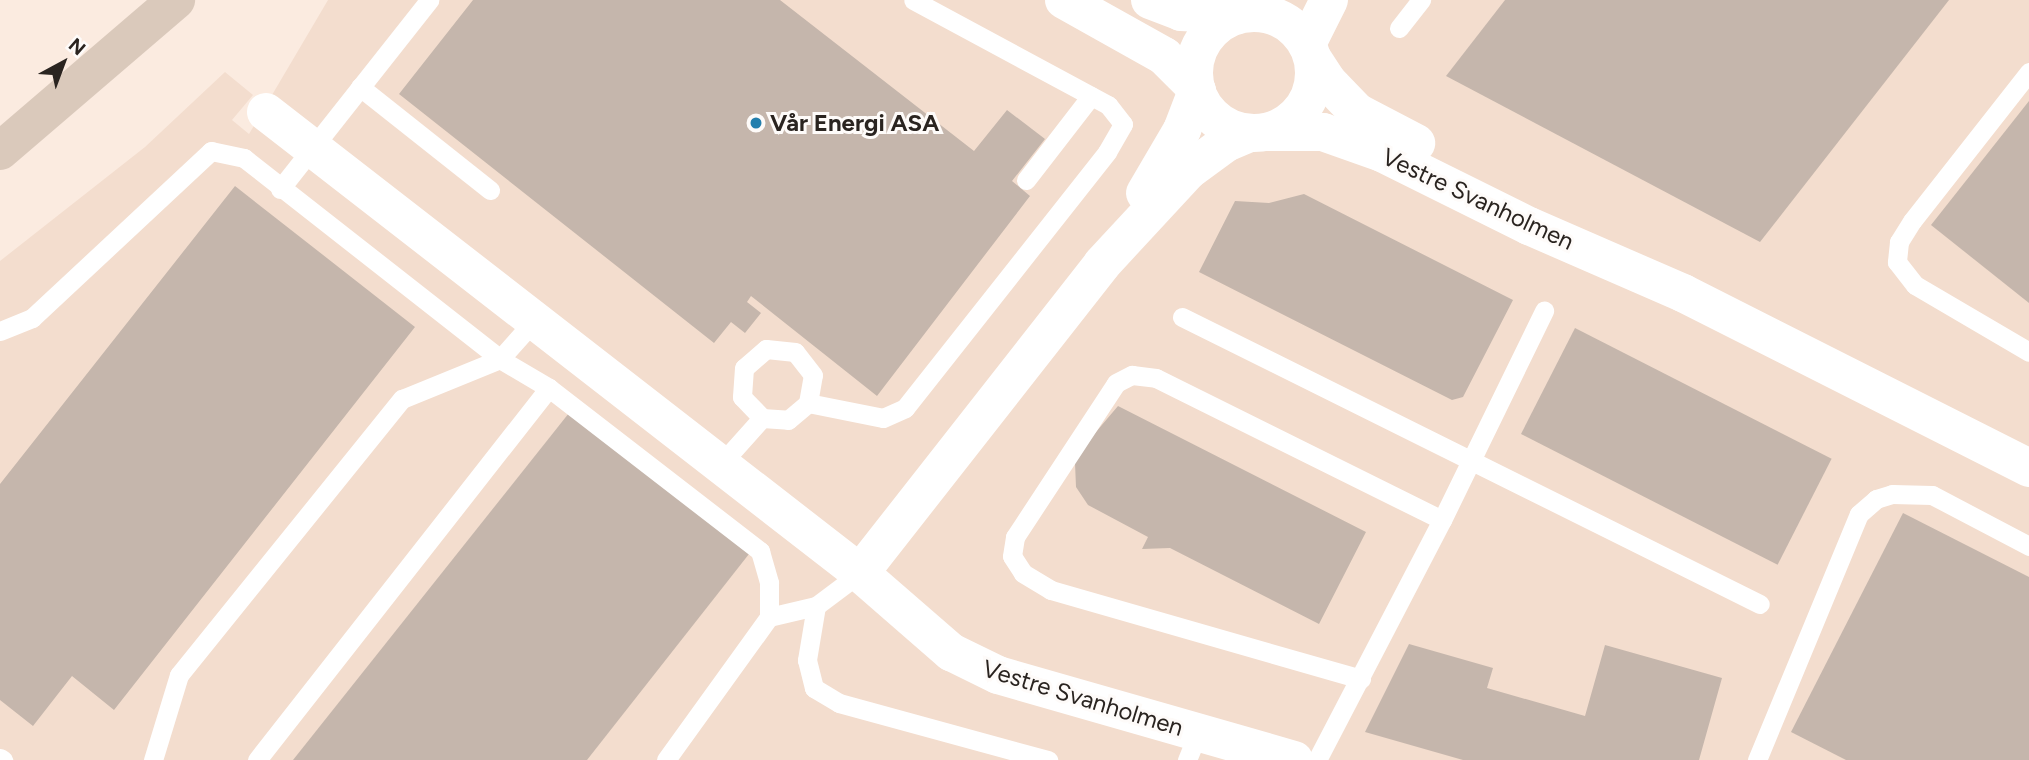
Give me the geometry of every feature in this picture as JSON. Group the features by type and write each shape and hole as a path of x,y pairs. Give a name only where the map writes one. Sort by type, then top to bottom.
{"main road":[{"path":"0,150 166,6"}],"street":[{"path":"1064,0 1164,56 1196,90 1215,120 1258,133"},
{"path":"1150,0 1181,12 1256,10 1276,17 1294,28 1310,52"},
{"path":"860,573 1102,264 1188,172 1226,143 1286,125 1310,96 1310,52 1329,0"},
{"path":"1102,264 1167,158 1196,90 1194,70 1207,36 1256,10"},
{"name":"Vestre Svanholmen","path":"1310,52 1357,112 1538,202 1683,293"},
{"name":"Vestre Svanholmen","path":"266,112 533,322 860,573 951,652 978,668 1193,747 1294,760"},
{"name":"Vestre Svanholmen","path":"1258,133 1323,132 1345,138 1683,293 2029,468"}],"lane":[{"path":"280,189 429,0"},
{"path":"808,403 883,418 905,408 1107,152 1123,124 1108,105 913,0"},
{"path":"1399,28 1421,0"},
{"path":"2029,72 1912,221 1899,242 1897,261 1915,285 2029,352"},
{"path":"360,87 490,190"},
{"path":"1026,180 1091,96"},
{"path":"0,331 32,318 211,151 244,158 280,189 500,359 549,388 760,551 769,583 769,617 666,760"},
{"path":"1317,760 1442,520 1544,312"},
{"path":"1182,317 1760,604"},
{"path":"153,760 179,675 402,399 500,359 533,322"},
{"path":"766,349 795,352 813,375 808,403 788,419 762,418 742,397 744,368 766,349"},
{"path":"1361,679 1051,590 1023,573 1012,556 1015,537 1116,383 1132,375 1156,378 1442,520"},
{"path":"257,760 549,388"},
{"path":"720,465 762,418"},
{"path":"1757,760 1859,514 1876,499 1892,494 1932,495 2029,546"},
{"path":"769,617 816,606 860,573"},
{"path":"816,606 807,660 814,688 839,703 1048,760"}],"shaded area":[{"path":"328,0 2029,0 2029,760 0,760 0,261 145,147 225,72 253,95 232,120 249,134"}],"building":[{"path":"473,0 780,0 974,151 1007,110 1045,139 1012,181 1030,196 877,396 751,296 747,302 761,313 745,333 731,322 714,343 399,94"},
{"path":"1505,0 1949,0 1760,242 1446,76"},
{"path":"2029,101 2029,303 1931,225"},
{"path":"235,186 415,327 114,710 72,676 33,726 0,700 0,484"},
{"path":"1304,194 1513,300 1463,397 1452,400 1199,272 1235,201 1269,203"},
{"path":"1575,328 1832,459 1778,565 1521,434"},
{"path":"1118,406 1366,532 1319,624 1170,548 1142,549 1148,537 1088,505 1076,487 1075,463 1079,452"},
{"path":"569,413 749,554 587,760 293,760"},
{"path":"1903,513 2029,577 2029,760 1846,760 1791,732"},
{"path":"1409,644 1493,668 1487,688 1585,716 1605,645 1722,678 1699,760 1463,760 1365,732"}],"place":[{"name":"Vår Energi ASA","path":"756,123"}]}
